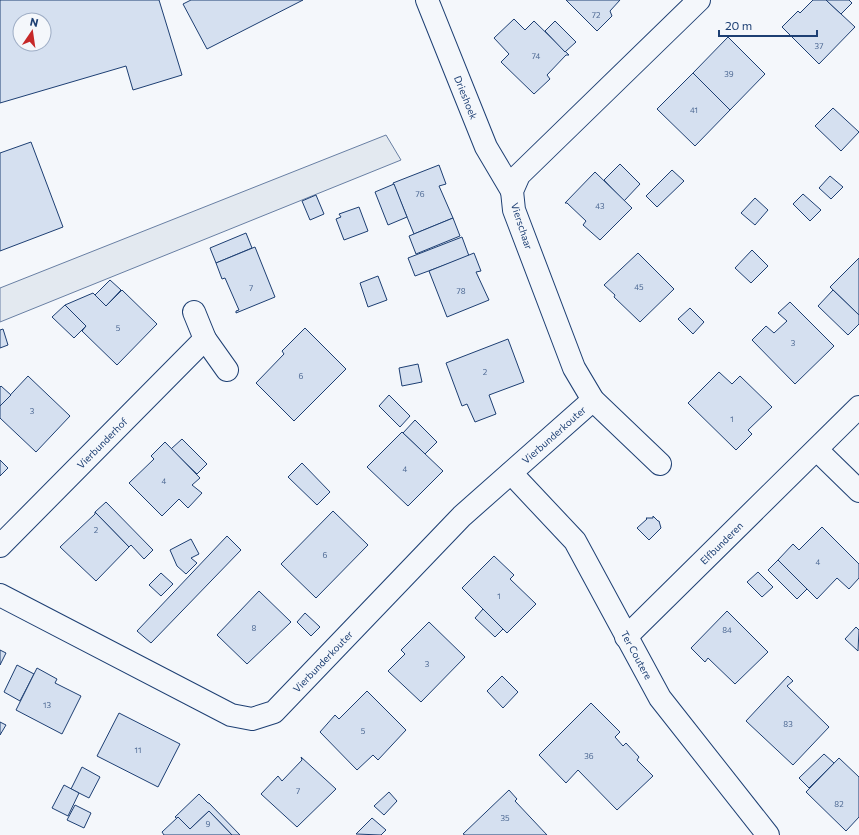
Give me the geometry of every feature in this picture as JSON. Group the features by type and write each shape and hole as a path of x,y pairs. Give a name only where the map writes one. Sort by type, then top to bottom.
{"street":[{"name":"Drieshoek","path":"427,0 486,147 512,191"},
{"name":"Vierschaar","path":"660,464 593,400 574,368 514,210 512,191 518,175 699,0"},
{"path":"194,312 205,339 227,370"},
{"name":"Vierbunderhof","path":"0,546 205,339"},
{"name":"Vierbunderkouter","path":"0,595 231,715 252,719 274,712 462,516 593,400"},
{"name":"Elfbunderen","path":"626,637 859,407"},
{"path":"817,450 859,491"},
{"name":"Ter Coutere","path":"511,473 574,541 660,698 768,835"}],"shaded area":[{"path":"386,135 401,160 0,322 0,288"}],"building":[{"path":"0,0 159,0 182,75 133,90 126,66 0,103"},
{"path":"191,0 303,0 207,49 183,4"},
{"path":"566,0 620,0 610,11 612,16 597,31"},
{"path":"813,0 826,0 855,27 819,64 782,27 798,11 800,13"},
{"path":"826,0 849,0 852,3 841,14"},
{"path":"514,19 525,30 534,21 569,55 566,55 547,75 550,79 534,94 501,62 509,54 494,38"},
{"path":"555,21 576,42 565,52 545,31"},
{"path":"728,37 765,74 730,110 693,73"},
{"path":"693,73 730,110 695,146 657,109"},
{"path":"833,108 859,132 841,151 815,126"},
{"path":"31,142 63,227 0,251 0,153"},
{"path":"620,164 640,184 624,201 604,180"},
{"path":"439,165 446,184 439,186 453,218 414,234 393,183"},
{"path":"672,170 684,181 657,207 646,196"},
{"path":"595,172 632,208 600,240 583,225 586,221 567,203 565,203"},
{"path":"830,176 843,187 831,199 819,188"},
{"path":"394,184 407,217 388,225 375,192"},
{"path":"803,194 821,210 810,221 793,204"},
{"path":"316,195 324,214 310,220 302,201"},
{"path":"755,198 768,210 755,225 741,213"},
{"path":"359,207 368,231 344,240 336,219 341,217 339,214"},
{"path":"453,218 460,236 416,254 409,236"},
{"path":"246,233 252,248 216,263 210,248"},
{"path":"462,237 469,256 415,276 408,258"},
{"path":"255,247 275,297 236,313 236,311 239,310 225,278 222,279 216,263"},
{"path":"752,250 768,266 751,283 735,268"},
{"path":"474,253 481,271 476,272 489,300 447,317 429,271"},
{"path":"638,253 674,289 640,322 614,297 615,295 604,285"},
{"path":"859,258 859,315 830,287"},
{"path":"378,276 387,300 368,307 360,283"},
{"path":"110,280 121,290 106,306 95,295"},
{"path":"122,290 157,324 117,365 82,331 86,326 65,305 93,293 106,306"},
{"path":"833,290 859,315 859,324 848,335 818,306"},
{"path":"790,302 834,346 795,384 752,340 766,326 774,333 787,321 778,313"},
{"path":"65,305 86,326 74,338 52,317"},
{"path":"690,308 704,322 693,334 678,319"},
{"path":"305,328 346,369 294,421 256,383 284,354 282,351"},
{"path":"3,329 8,345 0,348 0,330"},
{"path":"508,339 524,382 489,395 496,414 475,422 467,404 462,406 446,363"},
{"path":"418,364 422,382 402,386 399,368"},
{"path":"719,372 732,384 740,376 772,407 748,430 752,434 736,450 688,403"},
{"path":"28,376 70,416 36,452 0,418 0,406"},
{"path":"1,386 11,395 0,406 0,387"},
{"path":"389,395 410,416 400,427 379,406"},
{"path":"415,420 437,442 425,454 403,433"},
{"path":"402,432 443,471 408,506 367,467"},
{"path":"182,439 207,464 197,474 171,449"},
{"path":"165,442 200,478 192,485 202,493 188,508 179,499 162,516 129,483 154,459 151,456"},
{"path":"0,460 8,468 0,476"},
{"path":"302,463 330,492 317,505 288,477"},
{"path":"106,502 153,550 144,559 131,545 129,547 95,512"},
{"path":"333,511 368,545 316,598 281,564"},
{"path":"95,512 129,547 96,581 60,547 95,514"},
{"path":"653,516 659,521 661,528 649,540 637,528 647,519 646,518 653,518"},
{"path":"822,527 859,564 859,578 849,589 837,578 817,599 778,560 793,544 799,550"},
{"path":"227,536 241,550 151,643 137,631"},
{"path":"191,539 199,554 191,558 197,563 186,574 177,566 170,550"},
{"path":"494,556 514,575 510,579 536,604 507,633 462,588"},
{"path":"778,560 807,589 797,599 768,570"},
{"path":"758,572 773,587 762,597 747,582"},
{"path":"161,573 173,584 161,596 149,585"},
{"path":"259,591 291,622 247,664 217,635"},
{"path":"483,609 503,629 495,637 475,618"},
{"path":"727,611 768,652 735,684 708,658 705,662 691,648"},
{"path":"305,613 320,627 311,636 297,622"},
{"path":"429,622 465,657 421,702 388,671 405,654 401,650"},
{"path":"856,627 859,630 858,651 845,639"},
{"path":"0,650 6,653 0,665"},
{"path":"17,665 34,674 20,701 4,692"},
{"path":"37,668 57,679 55,683 81,696 62,734 16,710"},
{"path":"502,676 518,692 503,708 487,691"},
{"path":"788,676 793,681 787,686 829,727 793,765 746,721"},
{"path":"367,691 406,730 378,760 373,755 357,770 320,732 335,715 339,719"},
{"path":"591,703 620,732 615,737 623,746 626,743 639,757 637,760 653,776 617,810 578,770 566,783 539,755"},
{"path":"119,713 180,744 158,787 97,756"},
{"path":"0,722 6,725 0,735"},
{"path":"824,754 834,763 809,788 799,778"},
{"path":"301,757 336,789 297,827 261,794 278,776 282,781 302,760"},
{"path":"839,758 859,777 859,817 846,831 806,792"},
{"path":"82,767 100,777 89,798 71,789"},
{"path":"64,785 79,793 68,816 52,808"},
{"path":"509,790 517,799 515,801 547,835 463,834"},
{"path":"389,792 397,801 384,815 374,806"},
{"path":"199,794 240,835 232,835 209,811 190,829 175,817"},
{"path":"75,805 91,813 84,828 67,820"},
{"path":"209,811 232,835 164,835 162,832 178,817 190,829"},
{"path":"372,818 386,830 381,835 356,834"}]}
